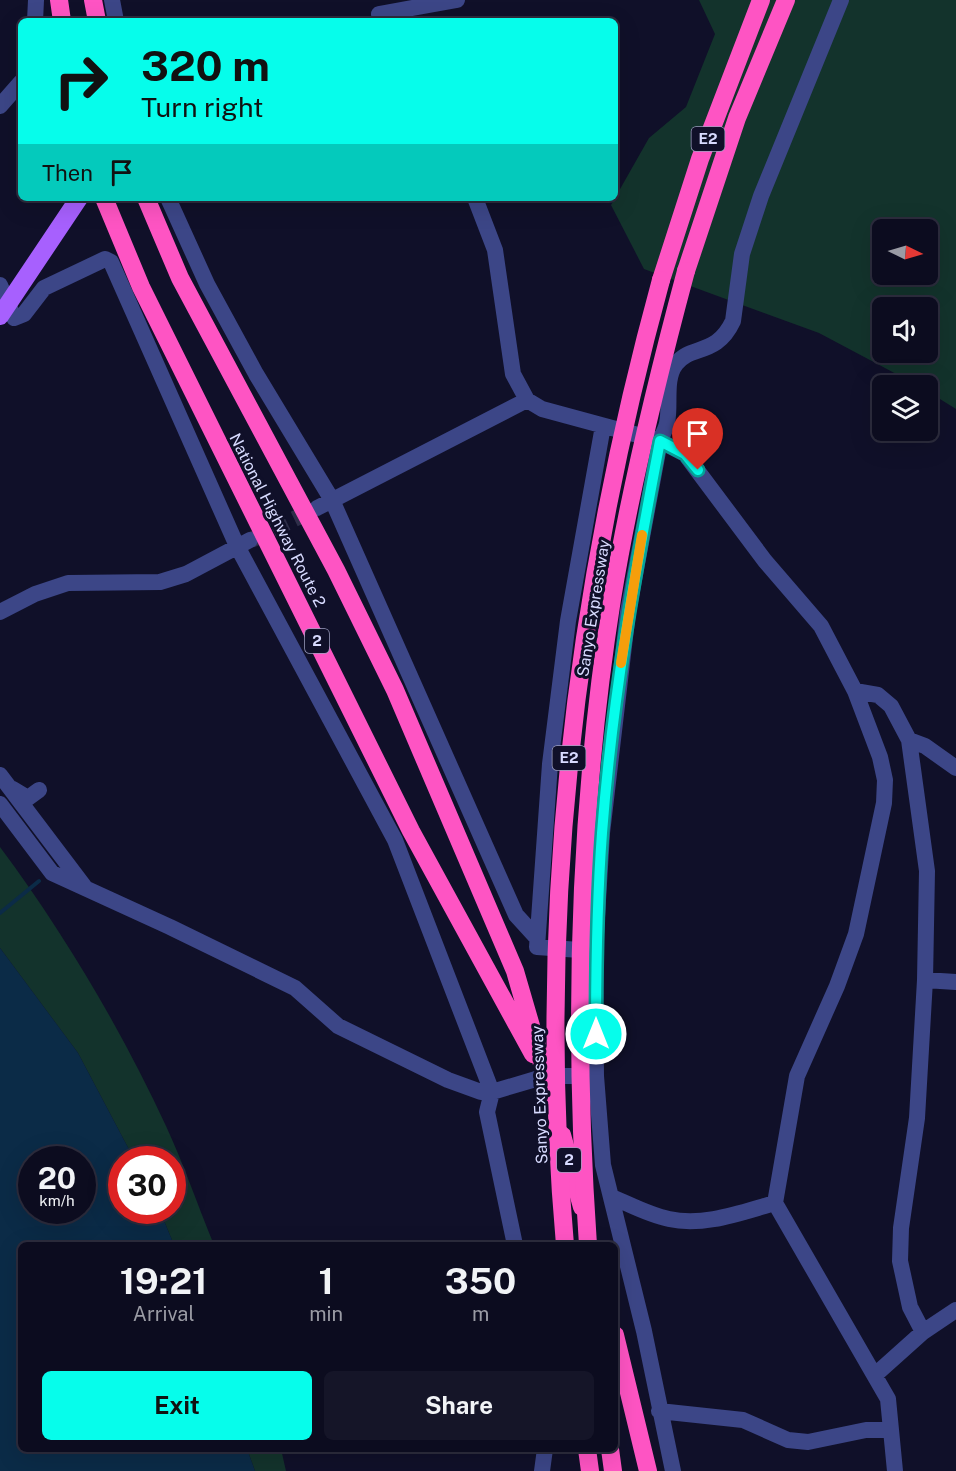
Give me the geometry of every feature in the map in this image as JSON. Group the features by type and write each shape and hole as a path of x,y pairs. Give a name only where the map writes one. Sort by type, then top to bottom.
{"highway":[{"path":"59,0 62,18"},
{"path":"93,0 96,18"},
{"name":"Sanyo Expressway","path":"565,1242 556,1041 556,964 560,869 571,733 590,597 633,379 661,280 700,159 761,0"},
{"name":"Sanyo Expressway","path":"590,1242 578,1039 579,961 594,735 612,600 637,466 686,271 736,118 786,0"},
{"path":"757,66 796,0"},
{"name":"National Highway Route 2","path":"105,201 141,287 411,831 511,1017 546,1076"},
{"name":"National Highway Route 2","path":"147,201 186,288 336,570 395,690 515,971 546,1076 589,1242"},
{"path":"618,1347 648,1471"},
{"path":"587,1452 590,1471"},
{"path":"609,1452 612,1471"}],"main road":[{"path":"4,310 77,201"}],"street":[{"path":"35,18 36,0"},
{"path":"112,0 115,18"},
{"path":"378,12 457,0"},
{"path":"673,1471 644,1331 603,1165 596,1076 596,951 602,833 614,721 628,612 660,441 667,424 670,382 675,365 715,345 733,321 742,254 760,196 841,0"},
{"path":"0,106 18,85"},
{"path":"169,201 207,284 256,374 332,500 516,915 537,938"},
{"path":"476,201 495,250 513,374 526,400 542,409 660,441 685,454 765,561 813,615 855,691 880,756 885,780 884,803 856,934 837,986 797,1076 775,1203 888,1399 895,1471"},
{"path":"0,285 4,310 14,318 24,314 44,288 105,260 111,262 244,543 395,840 492,1092 487,1112 514,1242"},
{"path":"317,508 526,400"},
{"path":"596,951 537,947 537,938 550,764 568,621 603,426"},
{"path":"0,612 35,594 68,583 160,582 186,574 244,543"},
{"path":"855,691 879,695 891,706 909,740 927,871 917,1118 901,1228 900,1261 910,1307 923,1332"},
{"path":"909,740 925,746 956,768"},
{"path":"3,780 88,892"},
{"path":"3,780 28,798 39,790"},
{"path":"0,804 52,873 88,892 171,927 295,988 338,1026 448,1080 481,1092 492,1092 546,1076 596,1076"},
{"path":"924,980 956,982"},
{"path":"612,1197 646,1212 683,1221 715,1219 775,1203"},
{"path":"875,1375 923,1332 956,1310"},
{"path":"659,1411 743,1420 788,1440 808,1442 866,1430 891,1430"},
{"path":"542,1471 545,1452"}],"green space":[{"path":"699,0 956,0 956,409 938,398 938,375 898,375 876,363 938,363 938,297 872,297 872,361 819,333 644,269 611,205 613,201 618,201 618,193 649,138 686,107 715,34"},
{"path":"0,847 47,913 90,982 149,1090 175,1146 127,1146 78,1053 0,948"},
{"path":"186,1174 213,1242 173,1242 165,1224 186,1224"},
{"path":"248,1452 282,1452 286,1471 255,1471"}],"water":[{"path":"0,948 78,1053 127,1146 108,1146 108,1224 165,1224 173,1242 18,1242 18,1452 248,1452 255,1471 0,1471"}],"waterway":[{"path":"0,913 39,881"}],"tunnel":[{"path":"251,540 317,508"}],"slow traffic":[{"path":"621,663 642,535"}],"route":[{"path":"596,1034 596,951 602,833 614,721 628,612 660,441 685,454 698,470"}]}
